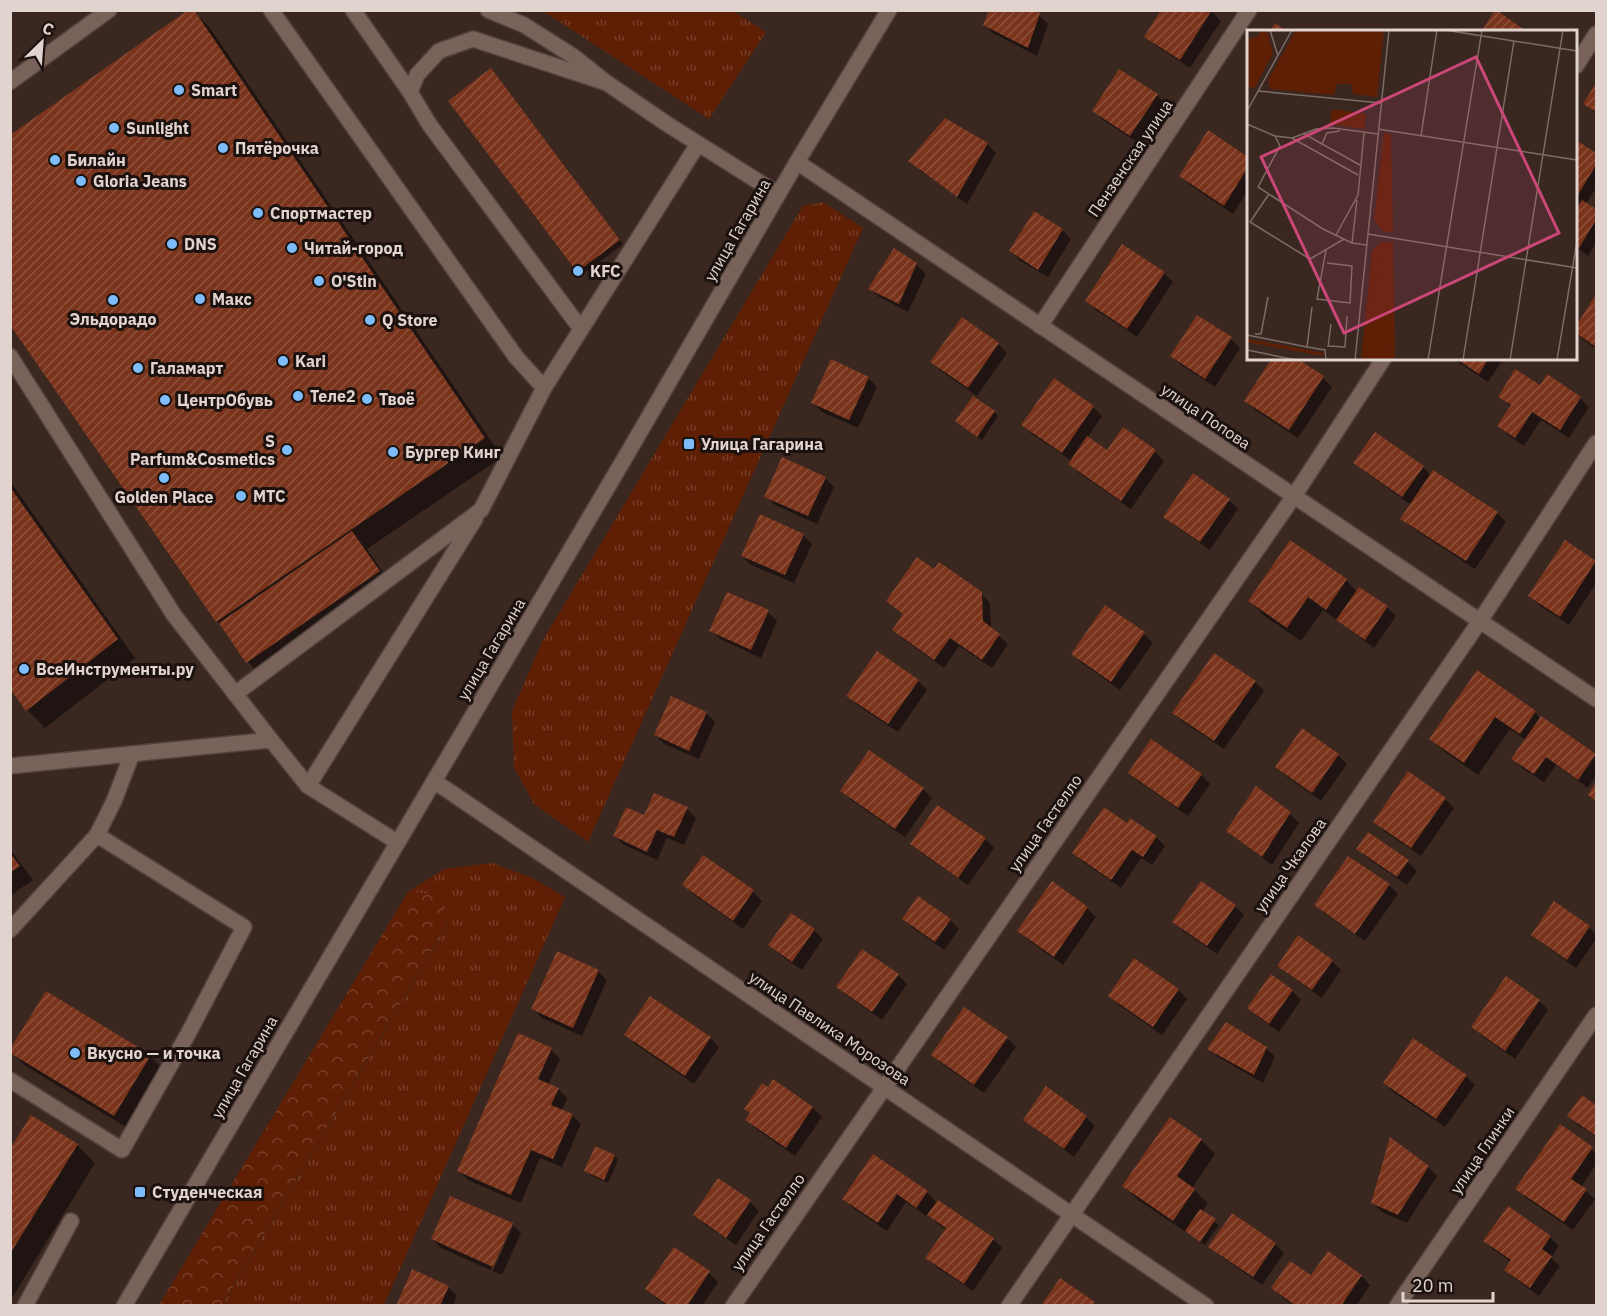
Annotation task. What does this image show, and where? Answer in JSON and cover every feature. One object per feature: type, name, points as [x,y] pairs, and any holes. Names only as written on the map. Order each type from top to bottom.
[{"type":"street","points":[[10,82],[110,10]]},
{"type":"street","points":[[271,10],[516,357],[544,388]]},
{"type":"street","points":[[353,10],[410,92],[429,124],[581,329]]},
{"type":"street","points":[[488,10],[524,25],[573,56],[607,83],[778,194]]},
{"type":"street","name":"улица Гагарина","points":[[123,1305],[888,10]]},
{"type":"street","name":"Пензенская улица","points":[[1040,326],[1249,10]]},
{"type":"street","points":[[1577,63],[1596,34]]},
{"type":"street","points":[[410,92],[417,75],[440,51],[473,39],[607,83]]},
{"type":"street","points":[[308,786],[481,510],[544,388],[698,144]]},
{"type":"street","name":"улица Попова","points":[[797,162],[1596,699]]},
{"type":"street","points":[[10,356],[174,615],[271,740],[308,786],[397,842]]},
{"type":"street","name":"улица Гастелло","points":[[733,1305],[1294,496],[1383,360]]},
{"type":"street","name":"улица Чкалова","points":[[1008,1305],[1480,621],[1596,443]]},
{"type":"street","points":[[235,694],[481,510]]},
{"type":"street","points":[[10,766],[271,740]]},
{"type":"street","points":[[10,930],[97,834],[114,801],[132,754]]},
{"type":"street","name":"улица Павлика Морозова","points":[[434,781],[1206,1305]]},
{"type":"street","points":[[10,1080],[122,1150],[188,1034],[244,927],[97,834]]},
{"type":"street","name":"улица Глинки","points":[[1397,1305],[1596,1015]]},
{"type":"street","points":[[25,1305],[71,1221]]},
{"type":"green space","points":[[543,11],[733,11],[766,32],[709,119]]},
{"type":"green space","points":[[823,202],[863,228],[588,842],[534,804],[514,767],[512,711],[543,640],[803,206]]},
{"type":"green space","points":[[492,863],[530,877],[565,897],[384,1305],[222,1306],[448,924],[438,895],[408,892],[444,869]]},
{"type":"green space","points":[[408,892],[439,895],[448,923],[222,1305],[159,1305]]},
{"type":"building","name":"Макс","points":[[188,10],[194,10],[485,438],[216,622],[10,325],[10,135]]},
{"type":"building","points":[[989,10],[1034,10],[1040,13],[1028,48],[983,25]]},
{"type":"building","points":[[1161,10],[1212,10],[1180,60],[1144,37]]},
{"type":"building","points":[[1496,10],[1525,30],[1482,30]]},
{"type":"building","points":[[1275,23],[1285,30],[1270,30]]},
{"type":"building","points":[[491,68],[620,240],[577,272],[448,101]]},
{"type":"building","points":[[1119,69],[1158,94],[1130,136],[1092,111]]},
{"type":"building","points":[[1596,83],[1596,112],[1583,104]]},
{"type":"building","points":[[945,118],[988,143],[957,197],[908,161]]},
{"type":"building","points":[[1208,130],[1247,156],[1247,169],[1224,206],[1179,176]]},
{"type":"building","points":[[1577,141],[1596,153],[1596,165],[1577,196]]},
{"type":"building","points":[[1582,200],[1596,209],[1596,220],[1579,248],[1577,247],[1577,208]]},
{"type":"building","points":[[1034,211],[1063,229],[1038,270],[1009,251]]},
{"type":"building","points":[[1122,244],[1165,272],[1127,329],[1085,301]]},
{"type":"building","points":[[894,248],[917,263],[899,304],[868,289]]},
{"type":"building","points":[[1596,294],[1596,347],[1577,334],[1577,324]]},
{"type":"building","points":[[1197,315],[1232,337],[1205,379],[1170,356]]},
{"type":"building","points":[[962,317],[999,343],[968,388],[930,362]]},
{"type":"building","points":[[831,359],[869,377],[849,420],[811,403]]},
{"type":"building","points":[[1271,360],[1299,360],[1324,376],[1289,430],[1244,401]]},
{"type":"building","points":[[1458,360],[1488,360],[1479,374]]},
{"type":"building","points":[[1515,369],[1540,385],[1547,374],[1581,397],[1560,430],[1532,412],[1515,438],[1497,426],[1511,405],[1498,397]]},
{"type":"building","points":[[1054,378],[1094,406],[1062,453],[1021,425]]},
{"type":"building","points":[[973,396],[995,411],[977,437],[955,421]]},
{"type":"building","points":[[1123,427],[1156,450],[1121,501],[1068,464],[1087,436],[1107,450]]},
{"type":"building","points":[[1375,432],[1424,466],[1402,497],[1353,463]]},
{"type":"building","points":[[782,457],[826,477],[808,516],[764,497]]},
{"type":"building","points":[[1433,470],[1498,512],[1466,561],[1400,519]]},
{"type":"building","points":[[1193,473],[1230,499],[1200,542],[1163,517]]},
{"type":"building","points":[[10,487],[118,639],[26,711],[10,689]]},
{"type":"building","points":[[760,514],[804,534],[785,575],[741,556]]},
{"type":"building","points":[[352,531],[380,571],[246,663],[219,623]]},
{"type":"building","points":[[1290,540],[1347,579],[1326,610],[1308,597],[1287,628],[1248,601]]},
{"type":"building","points":[[1565,540],[1596,561],[1560,617],[1528,596]]},
{"type":"building","points":[[917,557],[934,569],[939,562],[982,592],[983,621],[1000,634],[982,660],[950,638],[934,660],[892,630],[903,614],[886,601]]},
{"type":"building","points":[[1359,587],[1388,606],[1365,640],[1336,620]]},
{"type":"building","points":[[727,592],[769,610],[751,650],[709,631]]},
{"type":"building","points":[[1105,605],[1145,632],[1111,682],[1071,654]]},
{"type":"building","points":[[877,651],[919,680],[888,724],[846,696]]},
{"type":"building","points":[[1214,653],[1256,681],[1214,741],[1172,713]]},
{"type":"building","points":[[1477,670],[1536,711],[1520,734],[1495,717],[1464,763],[1429,739]]},
{"type":"building","points":[[671,696],[707,712],[689,751],[654,735]]},
{"type":"building","points":[[1541,716],[1596,754],[1578,780],[1546,757],[1534,774],[1511,759]]},
{"type":"building","points":[[1302,728],[1339,754],[1312,793],[1275,767]]},
{"type":"building","points":[[1151,739],[1202,774],[1178,808],[1128,773]]},
{"type":"building","points":[[869,750],[924,788],[895,829],[840,791]]},
{"type":"building","points":[[1408,771],[1446,798],[1411,848],[1373,822]]},
{"type":"building","points":[[1596,782],[1596,801],[1588,795]]},
{"type":"building","points":[[1256,786],[1291,812],[1262,857],[1226,831]]},
{"type":"building","points":[[654,793],[688,807],[674,837],[657,830],[647,852],[613,836],[626,807],[644,815]]},
{"type":"building","points":[[937,805],[986,838],[958,878],[910,844]]},
{"type":"building","points":[[1104,807],[1127,823],[1130,818],[1157,836],[1143,857],[1132,850],[1111,880],[1072,853]]},
{"type":"building","points":[[1368,832],[1409,860],[1397,877],[1356,849]]},
{"type":"building","points":[[10,853],[20,866],[10,873]]},
{"type":"building","points":[[703,855],[754,890],[733,921],[682,885]]},
{"type":"building","points":[[1348,856],[1390,884],[1355,934],[1314,905]]},
{"type":"building","points":[[1052,881],[1088,907],[1054,957],[1017,931]]},
{"type":"building","points":[[1201,881],[1236,905],[1207,946],[1172,922]]},
{"type":"building","points":[[918,896],[951,919],[935,942],[902,919]]},
{"type":"building","points":[[1554,901],[1590,926],[1567,960],[1531,935]]},
{"type":"building","points":[[791,913],[815,929],[792,962],[768,945]]},
{"type":"building","points":[[1298,935],[1333,960],[1312,990],[1277,966]]},
{"type":"building","points":[[862,949],[899,974],[872,1012],[836,987]]},
{"type":"building","points":[[557,951],[599,970],[573,1028],[531,1009]]},
{"type":"building","points":[[1134,958],[1179,989],[1153,1027],[1108,996]]},
{"type":"building","points":[[1271,974],[1293,990],[1269,1024],[1247,1008]]},
{"type":"building","points":[[1506,976],[1540,1000],[1505,1051],[1471,1027]]},
{"type":"building","points":[[46,991],[151,1055],[114,1116],[10,1053],[10,1049]]},
{"type":"building","points":[[650,996],[711,1037],[685,1076],[624,1035]]},
{"type":"building","points":[[964,1007],[1008,1037],[974,1085],[931,1055]]},
{"type":"building","points":[[1226,1022],[1267,1047],[1254,1075],[1207,1049]]},
{"type":"building","points":[[518,1033],[552,1048],[538,1079],[559,1088],[551,1105],[573,1114],[553,1159],[531,1150],[511,1195],[457,1171]]},
{"type":"building","points":[[1413,1038],[1467,1075],[1436,1119],[1383,1083]]},
{"type":"building","points":[[773,1079],[813,1107],[786,1148],[745,1120],[750,1113],[744,1109],[762,1083],[768,1087]]},
{"type":"building","points":[[1046,1086],[1087,1116],[1064,1149],[1023,1120]]},
{"type":"building","points":[[1582,1095],[1596,1105],[1596,1136],[1567,1116]]},
{"type":"building","points":[[31,1115],[78,1144],[10,1254],[10,1149]]},
{"type":"building","points":[[1170,1117],[1202,1139],[1177,1176],[1195,1189],[1173,1221],[1122,1186]]},
{"type":"building","points":[[1560,1124],[1593,1147],[1571,1179],[1587,1189],[1564,1222],[1515,1189]]},
{"type":"building","points":[[1390,1137],[1429,1166],[1398,1215],[1371,1203]]},
{"type":"building","points":[[595,1146],[615,1155],[604,1180],[584,1171]]},
{"type":"building","points":[[873,1154],[928,1191],[916,1208],[897,1194],[878,1223],[842,1199]]},
{"type":"building","points":[[718,1178],[751,1200],[726,1238],[693,1215]]},
{"type":"building","points":[[450,1196],[513,1223],[493,1267],[431,1239]]},
{"type":"building","points":[[938,1200],[994,1238],[964,1284],[925,1258],[946,1228],[927,1215]]},
{"type":"building","points":[[1508,1206],[1551,1236],[1542,1249],[1552,1256],[1530,1288],[1504,1270],[1511,1260],[1483,1241]]},
{"type":"building","points":[[1200,1209],[1216,1219],[1200,1242],[1185,1231]]},
{"type":"building","points":[[1232,1213],[1276,1243],[1253,1277],[1208,1247]]},
{"type":"building","points":[[674,1247],[710,1271],[687,1306],[669,1306],[645,1289]]},
{"type":"building","points":[[1328,1251],[1362,1275],[1341,1306],[1296,1306],[1271,1288],[1290,1261],[1311,1275]]},
{"type":"building","points":[[412,1269],[449,1286],[440,1306],[396,1306]]},
{"type":"building","points":[[1060,1278],[1095,1302],[1092,1306],[1041,1306]]},
{"type":"place","name":"Smart","points":[[179,90]]},
{"type":"place","name":"Sunlight","points":[[114,128]]},
{"type":"place","name":"Пятёрочка","points":[[223,148]]},
{"type":"place","name":"Билайн","points":[[55,160]]},
{"type":"place","name":"Gloria Jeans","points":[[81,181]]},
{"type":"place","name":"Спортмастер","points":[[258,213]]},
{"type":"place","name":"DNS","points":[[172,244]]},
{"type":"place","name":"Читай-город","points":[[292,248]]},
{"type":"place","name":"KFC","points":[[578,271]]},
{"type":"place","name":"O'Stin","points":[[319,281]]},
{"type":"place","name":"Макс","points":[[200,299]]},
{"type":"place","name":"Эльдорадо","points":[[113,300]]},
{"type":"place","name":"Q Store","points":[[370,320]]},
{"type":"place","name":"Kari","points":[[283,361]]},
{"type":"place","name":"Галамарт","points":[[138,368]]},
{"type":"place","name":"Теле2","points":[[298,396]]},
{"type":"place","name":"Твоё","points":[[367,399]]},
{"type":"place","name":"ЦентрОбувь","points":[[165,400]]},
{"type":"place","name":"Улица Гагарина","points":[[689,444]]},
{"type":"place","name":"S Parfum&Cosmetics","points":[[287,450]]},
{"type":"place","name":"Бургер Кинг","points":[[393,452]]},
{"type":"place","name":"Golden Place","points":[[164,478]]},
{"type":"place","name":"МТС","points":[[241,496]]},
{"type":"place","name":"ВсеИнструменты.ру","points":[[24,669]]},
{"type":"place","name":"Вкусно — и точка","points":[[75,1053]]},
{"type":"place","name":"Студенческая","points":[[140,1192]]}]
